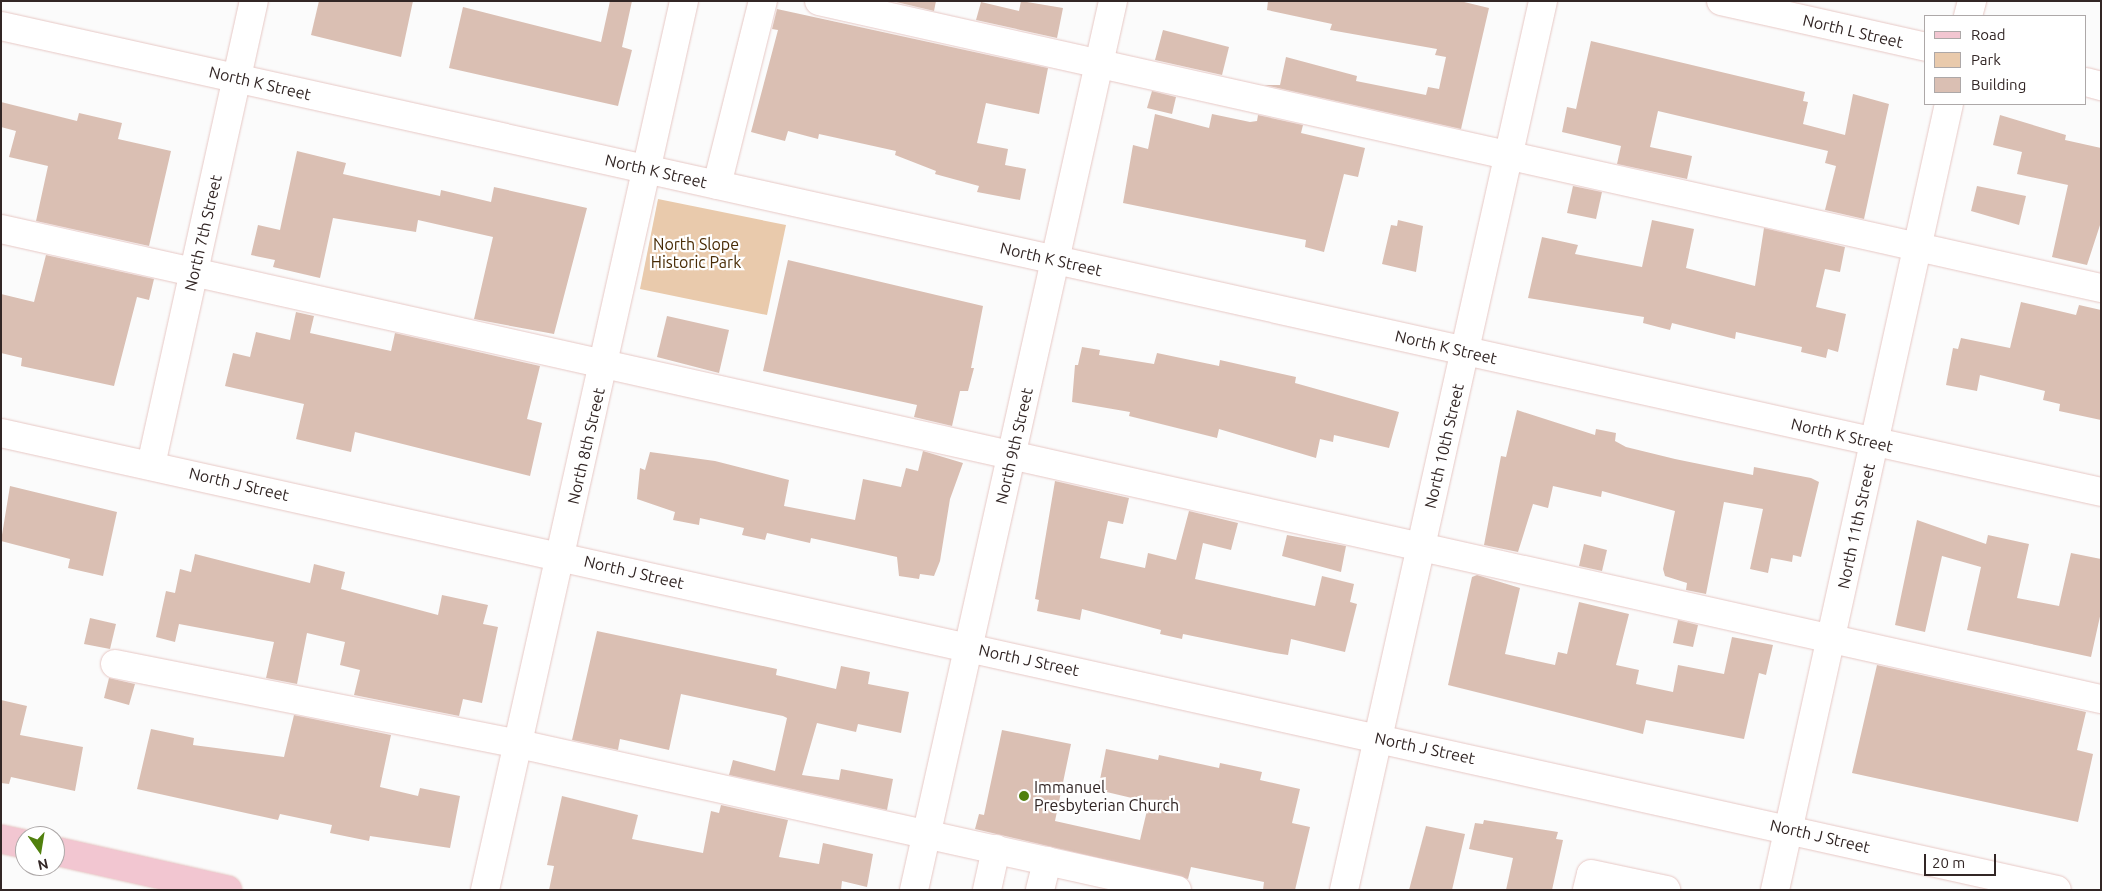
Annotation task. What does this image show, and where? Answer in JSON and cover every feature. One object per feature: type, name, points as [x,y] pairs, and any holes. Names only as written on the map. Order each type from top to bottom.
[{"type":"main road","points":[[1,839],[15,842]]},
{"type":"main road","points":[[65,853],[228,890]]},
{"type":"street","name":"North 7th Street","points":[[151,465],[254,1]]},
{"type":"street","name":"North 8th Street","points":[[485,890],[562,556],[684,1]]},
{"type":"street","points":[[717,185],[763,1]]},
{"type":"street","points":[[819,1],[2101,288]]},
{"type":"street","name":"North 9th Street","points":[[914,890],[1113,1]]},
{"type":"street","name":"North 10th Street","points":[[1344,890],[1543,1]]},
{"type":"street","name":"North L Street","points":[[1721,1],[1924,47]]},
{"type":"street","points":[[1968,15],[1972,1]]},
{"type":"street","name":"North K Street","points":[[1,26],[2101,492]]},
{"type":"street","points":[[2087,82],[2101,86]]},
{"type":"street","name":"North 11th Street","points":[[1775,890],[1949,105]]},
{"type":"street","points":[[1,229],[2101,699]]},
{"type":"street","name":"North J Street","points":[[1,433],[562,556],[2057,890]]},
{"type":"street","points":[[115,664],[519,744],[1177,890]]},
{"type":"street","points":[[987,890],[996,849]]},
{"type":"street","points":[[1040,890],[1047,861]]},
{"type":"street","points":[[1587,890],[1590,874],[1666,890]]},
{"type":"green space","name":"North Slope Historic Park","points":[[658,199],[786,225],[767,315],[640,289]]},
{"type":"building","points":[[319,1],[413,1],[401,57],[311,35]]},
{"type":"building","points":[[610,1],[632,1],[622,47],[632,50],[618,106],[449,68],[463,7],[601,42]]},
{"type":"building","points":[[892,1],[936,1],[934,11]]},
{"type":"building","points":[[1021,1],[1063,8],[1057,38],[976,20],[981,2],[1019,11]]},
{"type":"building","points":[[1268,1],[1460,1],[1489,8],[1461,129],[1264,85],[1280,85],[1286,57],[1357,76],[1356,81],[1426,95],[1428,87],[1439,89],[1446,57],[1435,55],[1437,49],[1330,30],[1332,24],[1267,10]]},
{"type":"building","points":[[777,9],[1048,68],[1039,114],[986,103],[977,143],[1008,149],[1005,165],[1026,169],[1020,200],[977,192],[979,186],[935,174],[936,171],[895,155],[896,151],[819,134],[818,139],[788,131],[785,141],[751,132],[778,30],[772,29]]},
{"type":"building","points":[[1163,30],[1229,47],[1222,75],[1155,60]]},
{"type":"building","points":[[1591,41],[1805,92],[1803,101],[1808,102],[1803,124],[1845,135],[1853,94],[1889,104],[1864,219],[1825,210],[1836,166],[1825,163],[1828,151],[1658,111],[1650,147],[1692,156],[1687,179],[1617,164],[1621,146],[1562,132],[1567,107],[1576,109]]},
{"type":"building","points":[[1152,91],[1176,97],[1172,114],[1147,108]]},
{"type":"building","points":[[1,102],[77,121],[79,113],[122,123],[118,139],[171,151],[149,246],[36,221],[48,166],[9,157],[16,131],[1,127]]},
{"type":"building","points":[[1155,114],[1209,128],[1212,114],[1250,122],[1257,121],[1258,115],[1303,125],[1301,133],[1365,148],[1358,177],[1344,174],[1324,252],[1305,247],[1306,240],[1123,203],[1133,145],[1148,149]]},
{"type":"building","points":[[2000,115],[2066,135],[2065,140],[2101,148],[2101,222],[2087,265],[2052,257],[2068,185],[2017,174],[2022,152],[1993,145]]},
{"type":"building","points":[[297,151],[346,163],[343,174],[440,196],[441,190],[491,202],[494,187],[587,208],[554,334],[474,319],[493,237],[418,220],[416,232],[333,218],[320,278],[273,267],[275,260],[251,255],[258,225],[280,230]]},
{"type":"building","points":[[1573,186],[1602,192],[1596,219],[1567,213]]},
{"type":"building","points":[[1977,186],[2026,196],[2019,225],[1971,211]]},
{"type":"building","points":[[1398,220],[1423,226],[1416,272],[1382,264],[1391,225],[1397,226]]},
{"type":"building","points":[[1652,220],[1694,229],[1686,268],[1755,286],[1764,228],[1845,247],[1840,272],[1825,269],[1816,307],[1846,314],[1838,352],[1828,349],[1826,358],[1801,352],[1802,347],[1736,332],[1735,339],[1672,323],[1670,330],[1643,323],[1644,317],[1528,298],[1542,237],[1578,245],[1575,254],[1642,267]]},
{"type":"building","points":[[46,255],[154,279],[149,300],[137,297],[114,386],[21,366],[22,358],[1,353],[1,294],[34,302]]},
{"type":"building","points":[[788,260],[983,306],[971,368],[974,368],[968,391],[960,391],[952,426],[914,417],[917,405],[763,371]]},
{"type":"building","points":[[2021,302],[2076,315],[2079,305],[2101,310],[2101,420],[2059,411],[2060,404],[2043,400],[2045,391],[1980,375],[1977,391],[1946,385],[1953,348],[1958,349],[1961,338],[2010,348]]},
{"type":"building","points":[[296,312],[314,316],[310,333],[391,351],[395,333],[540,366],[527,419],[542,423],[530,476],[355,432],[351,452],[296,439],[304,404],[225,386],[233,353],[250,357],[256,332],[290,340]]},
{"type":"building","points":[[667,316],[729,330],[719,373],[657,357]]},
{"type":"building","points":[[1082,347],[1100,350],[1099,355],[1154,364],[1157,353],[1219,366],[1220,360],[1296,377],[1295,383],[1399,412],[1389,448],[1334,435],[1333,442],[1320,439],[1316,458],[1219,429],[1217,438],[1129,416],[1130,412],[1072,402],[1075,365],[1078,365]]},
{"type":"building","points":[[1517,410],[1595,435],[1596,429],[1616,433],[1615,441],[1626,447],[1675,459],[1753,475],[1754,467],[1811,478],[1819,482],[1801,557],[1793,555],[1792,562],[1771,558],[1768,573],[1750,569],[1763,509],[1724,502],[1706,594],[1686,590],[1687,583],[1665,576],[1663,569],[1675,511],[1602,491],[1601,497],[1553,486],[1548,508],[1533,504],[1518,552],[1484,545],[1501,456],[1506,457]]},
{"type":"building","points":[[923,451],[963,463],[950,499],[940,561],[934,576],[920,574],[919,579],[899,576],[897,557],[811,538],[810,543],[767,533],[765,540],[742,535],[744,528],[700,518],[699,525],[673,520],[675,512],[637,499],[640,468],[645,470],[650,452],[715,461],[789,480],[784,506],[855,520],[863,479],[901,487],[906,468],[918,471]]},
{"type":"building","points":[[1055,481],[1129,498],[1123,524],[1108,521],[1100,558],[1145,568],[1148,553],[1176,560],[1189,511],[1238,523],[1231,550],[1203,543],[1195,579],[1315,606],[1322,576],[1354,584],[1350,602],[1357,604],[1345,652],[1291,639],[1288,655],[1183,634],[1182,639],[1160,634],[1161,630],[1082,609],[1080,620],[1037,611],[1039,600],[1035,599]]},
{"type":"building","points":[[10,486],[117,512],[103,576],[68,568],[70,559],[1,541]]},
{"type":"building","points":[[1917,520],[1986,544],[1988,535],[2029,544],[2017,598],[2059,606],[2071,553],[2101,559],[2101,612],[2091,657],[1967,630],[1981,567],[1942,556],[1925,632],[1895,625]]},
{"type":"building","points":[[1287,535],[1346,546],[1341,572],[1282,556]]},
{"type":"building","points":[[1584,544],[1607,550],[1602,571],[1579,566]]},
{"type":"building","points":[[195,554],[310,583],[314,564],[345,572],[341,589],[438,615],[442,595],[488,605],[483,624],[498,627],[482,703],[463,699],[459,716],[354,695],[360,670],[340,665],[345,642],[307,633],[297,684],[266,678],[274,642],[179,624],[175,642],[156,637],[166,591],[175,593],[180,569],[191,572]]},
{"type":"building","points":[[1477,575],[1520,588],[1505,654],[1555,665],[1558,652],[1567,654],[1579,602],[1629,614],[1616,665],[1639,670],[1636,684],[1673,692],[1678,665],[1724,674],[1732,637],[1773,645],[1766,675],[1759,673],[1744,739],[1646,720],[1643,734],[1448,685],[1472,577]]},
{"type":"building","points":[[90,618],[116,624],[110,649],[84,644]]},
{"type":"building","points":[[1678,620],[1698,625],[1693,647],[1673,643]]},
{"type":"building","points":[[597,631],[777,669],[776,675],[836,689],[841,666],[870,672],[868,684],[909,692],[901,733],[858,724],[856,732],[817,723],[802,775],[839,780],[841,769],[893,779],[887,810],[729,775],[733,760],[775,771],[787,718],[783,716],[681,694],[669,750],[620,739],[618,750],[572,740]]},
{"type":"building","points":[[1877,665],[2086,712],[2077,750],[2093,754],[2078,822],[1852,773]]},
{"type":"building","points":[[109,678],[135,684],[129,705],[104,698]]},
{"type":"building","points":[[1,700],[27,706],[20,735],[83,747],[75,791],[11,777],[9,784],[1,783]]},
{"type":"building","points":[[294,715],[391,735],[380,787],[418,796],[420,788],[460,796],[450,848],[370,836],[369,841],[330,833],[332,825],[280,814],[278,820],[137,789],[151,729],[194,738],[193,745],[284,757]]},
{"type":"building","points":[[1002,730],[1071,744],[1055,821],[1140,840],[1149,802],[1098,790],[1106,749],[1158,760],[1159,755],[1219,768],[1220,763],[1262,772],[1260,780],[1300,789],[1292,823],[1310,827],[1295,890],[1263,890],[1264,882],[1191,867],[1188,879],[975,829],[979,814],[984,815]]},
{"type":"building","points":[[562,796],[638,815],[632,839],[703,853],[711,811],[719,813],[721,805],[788,820],[779,857],[819,864],[823,843],[873,854],[867,887],[842,881],[841,890],[549,890],[554,866],[547,865]]},
{"type":"building","points":[[1484,820],[1558,832],[1556,839],[1563,840],[1552,890],[1506,890],[1513,858],[1469,849],[1475,823],[1483,824]]},
{"type":"building","points":[[1426,826],[1465,834],[1452,890],[1409,890]]},
{"type":"place","name":"Immanuel Presbyterian Church","points":[[1024,796]]}]
